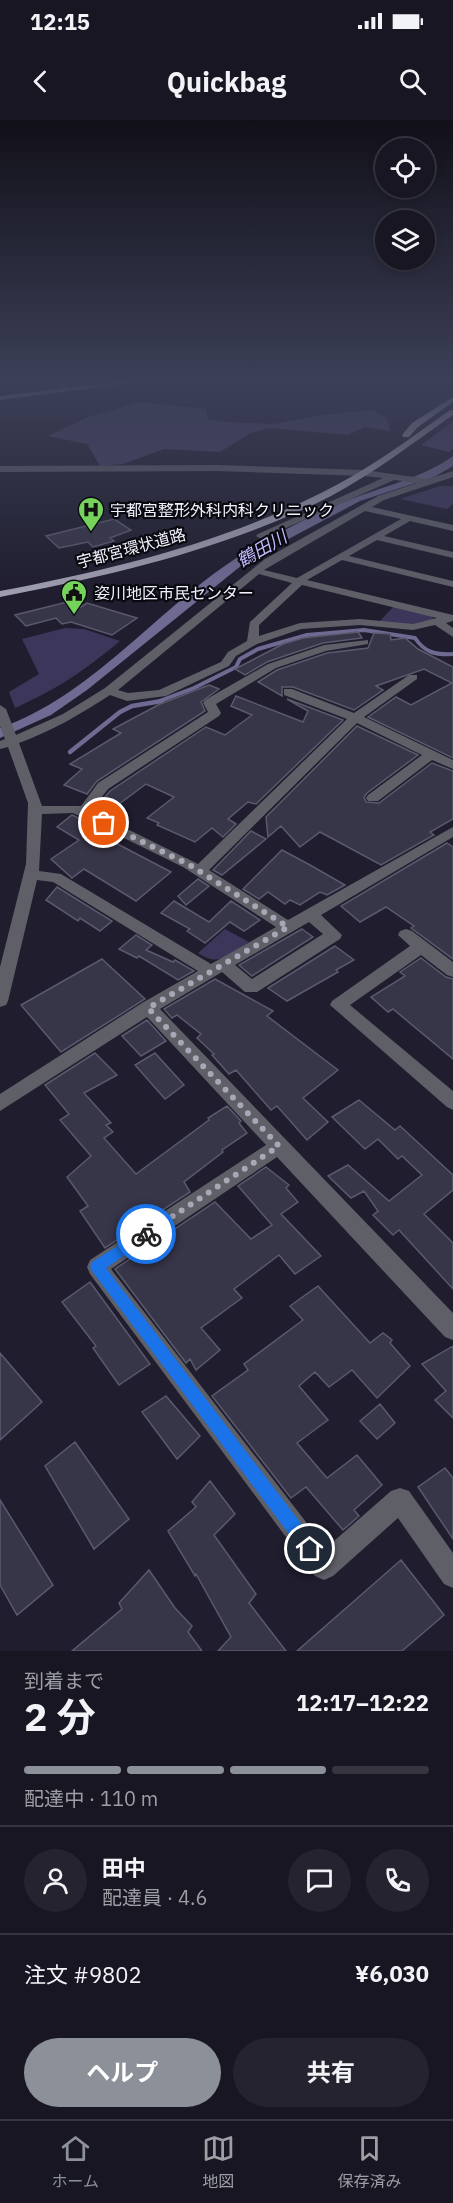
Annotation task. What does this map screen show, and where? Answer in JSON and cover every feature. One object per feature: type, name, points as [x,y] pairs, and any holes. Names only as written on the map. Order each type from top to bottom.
[{"type":"main road","name":"宇都宮環状道路","points":[[0,586],[118,562],[183,543],[274,509],[346,472],[379,451]]},
{"type":"main road","name":"宇都宮環状道路","points":[[0,594],[127,566],[222,537],[309,502],[364,473],[395,451]]},
{"type":"street","points":[[0,470],[218,468],[364,473],[453,484]]},
{"type":"street","points":[[7,743],[67,717],[109,691],[269,561],[381,498],[453,474]]},
{"type":"street","points":[[261,536],[397,476]]},
{"type":"street","points":[[364,508],[453,528]]},
{"type":"street","points":[[253,642],[254,624],[300,581],[409,518]]},
{"type":"street","points":[[376,537],[453,555]]},
{"type":"street","points":[[341,557],[453,584]]},
{"type":"street","points":[[257,571],[452,618]]},
{"type":"street","points":[[109,691],[127,697],[162,693],[225,664],[232,654],[253,642],[300,626],[360,622],[413,627],[452,618]]},
{"type":"street","points":[[437,621],[453,634]]},
{"type":"street","points":[[83,813],[103,786],[215,713],[209,703],[272,666],[324,648],[364,642]]},
{"type":"street","points":[[199,871],[355,718],[413,677]]},
{"type":"street","points":[[288,692],[355,718],[453,765]]},
{"type":"street","points":[[1,711],[7,743],[35,803],[33,864],[1,992]]},
{"type":"street","points":[[373,798],[431,755]]},
{"type":"street","points":[[35,810],[75,808],[199,871],[288,927]]},
{"type":"street","points":[[0,1102],[148,1008],[450,836]]},
{"type":"street","points":[[31,875],[56,878],[251,988],[334,935],[310,914]]},
{"type":"street","points":[[406,935],[453,971]]},
{"type":"street","points":[[420,947],[338,1005],[453,1102]]},
{"type":"street","points":[[148,1008],[453,1329]]},
{"type":"street","points":[[279,1146],[96,1267],[324,1568],[400,1500],[453,1575]]},
{"type":"shaded area","points":[[91,451],[157,451],[123,464],[100,466]]},
{"type":"shaded area","points":[[440,486],[453,486],[453,504],[447,509],[400,499]]},
{"type":"shaded area","points":[[394,606],[431,615],[434,620],[411,626],[378,623]]},
{"type":"shaded area","points":[[65,628],[84,629],[120,641],[70,678],[15,708],[9,692],[39,674],[22,639]]},
{"type":"shaded area","points":[[225,929],[249,942],[224,958],[212,959],[198,953]]},
{"type":"water","name":"鶴田川","points":[[453,456],[453,466],[434,477],[360,501],[247,561],[87,690],[51,715],[0,738],[0,728],[33,714],[64,696],[93,675],[203,582],[245,552],[319,513],[416,476]]},
{"type":"building","name":"宇都宮整形外科内科クリニック","points":[[114,519],[131,530],[110,538],[114,541],[93,547],[88,542],[59,548],[46,536]]},
{"type":"building","name":"姿川地区市民センター","points":[[71,601],[79,608],[87,603],[137,618],[112,635],[71,622],[62,624],[56,618],[26,626],[15,615]]},
{"type":"building","points":[[358,632],[362,638],[323,643],[267,662],[245,675],[235,669],[283,644],[303,638]]},
{"type":"building","points":[[374,633],[390,634],[391,640],[405,638],[418,649],[453,667],[453,758],[368,717],[396,697],[411,705],[452,683],[424,669],[376,686],[383,690],[354,710],[293,687],[282,687],[282,696],[258,682],[277,670],[327,653],[368,648]]},
{"type":"building","points":[[209,685],[219,689],[201,702],[205,711],[97,781],[87,794],[64,785],[82,769],[70,764],[121,733],[113,729],[160,704]]},
{"type":"building","points":[[236,696],[303,722],[308,711],[287,699],[343,720],[256,804],[248,802],[228,819],[236,824],[223,837],[212,828],[195,842],[157,825],[159,823],[147,818],[174,797],[146,784],[104,815],[94,810],[110,791],[206,727],[225,735],[252,715],[231,706]]},
{"type":"building","points":[[357,726],[418,755],[367,793],[364,797],[366,802],[379,803],[432,763],[453,771],[453,819],[430,832],[434,835],[381,865],[320,832],[300,847],[281,826],[268,837],[266,817]]},
{"type":"building","points":[[72,815],[113,835],[108,839],[171,872],[136,901],[84,869],[72,878],[51,859],[79,840],[57,827]]},
{"type":"building","points":[[251,831],[266,839],[222,875],[213,870]]},
{"type":"building","points":[[447,843],[453,847],[453,959],[411,928],[414,926],[386,907],[360,922],[341,906]]},
{"type":"building","points":[[282,850],[345,885],[327,895],[320,892],[300,905],[290,900],[285,904],[268,892],[259,899],[243,889]]},
{"type":"building","points":[[198,879],[209,886],[186,905],[178,896]]},
{"type":"building","points":[[57,887],[112,921],[100,931],[80,918],[78,921],[46,900]]},
{"type":"building","points":[[174,901],[209,922],[231,901],[260,920],[244,931],[230,922],[205,943],[187,931],[190,929],[161,913]]},
{"type":"building","points":[[302,929],[313,937],[252,976],[239,965]]},
{"type":"building","points":[[136,935],[152,945],[146,950],[173,962],[175,960],[194,971],[178,980],[139,956],[137,958],[119,949]]},
{"type":"building","points":[[335,946],[354,960],[336,970],[338,972],[287,1001],[268,988]]},
{"type":"building","points":[[421,958],[446,977],[453,979],[453,1059],[393,1009],[388,1012],[371,997],[405,976],[400,972]]},
{"type":"building","points":[[102,959],[145,999],[61,1052],[21,1005]]},
{"type":"building","points":[[215,979],[273,1011],[267,1016],[338,1070],[303,1098],[328,1122],[307,1140],[277,1106],[271,1110],[236,1070],[229,1074],[212,1055],[214,1054],[197,1038],[201,1034],[177,1015],[172,1018],[164,1009]]},
{"type":"building","points":[[147,1020],[166,1041],[141,1056],[122,1036]]},
{"type":"building","points":[[95,1053],[117,1075],[84,1093],[111,1123],[106,1125],[113,1132],[104,1138],[136,1174],[227,1106],[241,1121],[239,1123],[247,1133],[222,1150],[223,1152],[184,1182],[190,1192],[105,1248],[80,1211],[88,1206],[67,1177],[91,1156],[60,1120],[69,1114],[45,1085]]},
{"type":"building","points":[[155,1053],[184,1085],[165,1099],[135,1065]]},
{"type":"building","points":[[359,1100],[395,1130],[400,1126],[453,1175],[453,1190],[424,1214],[453,1243],[453,1289],[399,1230],[393,1235],[373,1215],[378,1211],[364,1191],[351,1198],[328,1176],[348,1165],[389,1201],[422,1175],[402,1156],[398,1159],[378,1139],[365,1149],[332,1117]]},
{"type":"building","points":[[266,1167],[289,1185],[286,1188],[298,1202],[281,1214],[321,1256],[295,1274],[279,1255],[234,1289],[242,1298],[201,1328],[220,1350],[196,1370],[190,1359],[186,1363],[115,1269],[215,1202],[251,1239],[272,1225],[238,1186]]},
{"type":"building","points":[[90,1282],[150,1364],[119,1385],[93,1348],[96,1346],[62,1302]]},
{"type":"building","points":[[318,1286],[370,1343],[383,1333],[392,1340],[390,1343],[410,1366],[377,1398],[352,1370],[329,1387],[315,1372],[299,1386],[328,1420],[297,1443],[327,1478],[357,1455],[382,1485],[354,1510],[359,1516],[343,1530],[306,1487],[291,1498],[212,1396],[248,1370],[244,1364],[303,1320],[290,1306]]},
{"type":"building","points":[[453,1346],[453,1418],[435,1400],[446,1391],[422,1364]]},
{"type":"building","points":[[0,1353],[42,1402],[0,1440]]},
{"type":"building","points":[[166,1396],[200,1436],[177,1459],[142,1412]]},
{"type":"building","points":[[380,1404],[395,1423],[377,1439],[360,1421]]},
{"type":"building","points":[[75,1442],[129,1519],[94,1549],[45,1466]]},
{"type":"building","points":[[445,1468],[453,1478],[453,1539],[418,1487]]},
{"type":"building","points":[[210,1481],[235,1514],[214,1535],[256,1594],[249,1603],[286,1651],[218,1651],[231,1637],[196,1574],[195,1576],[168,1531],[196,1507],[192,1502]]},
{"type":"building","points":[[0,1500],[53,1585],[17,1615],[0,1585]]},
{"type":"building","points":[[401,1560],[444,1615],[402,1651],[297,1651]]},
{"type":"building","points":[[149,1570],[175,1608],[192,1626],[188,1632],[202,1651],[72,1651],[122,1609],[119,1603]]},
{"type":"waterway","points":[[158,702],[194,688],[236,667],[240,659],[258,649],[307,635],[364,630],[415,638],[431,652],[453,654]]},
{"type":"waterway","points":[[158,702],[162,701]]},
{"type":"waterway","points":[[70,752],[120,712],[132,706],[158,702]]},
{"type":"way so far","points":[[104,823],[188,864],[288,927],[148,1008],[279,1146],[146,1234]]},
{"type":"place","name":"宇都宮整形外科内科クリニック","points":[[91,533]]},
{"type":"place","name":"姿川地区市民センター","points":[[74,616]]},
{"type":"route","points":[[146,1234],[96,1267],[310,1549]]}]
